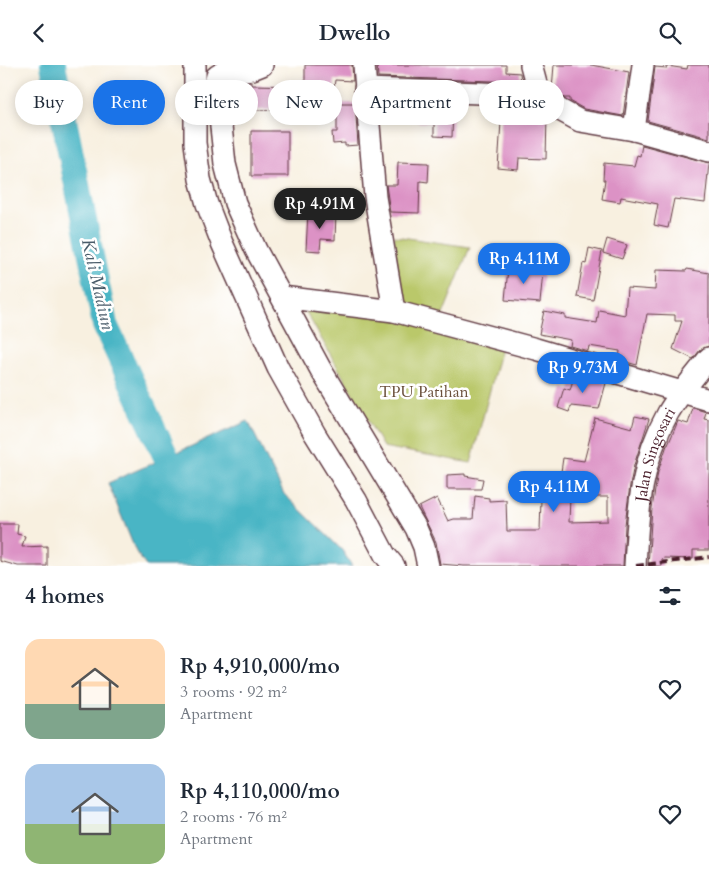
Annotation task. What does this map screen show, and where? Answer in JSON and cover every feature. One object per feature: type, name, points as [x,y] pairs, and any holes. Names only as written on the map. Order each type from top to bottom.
[{"type":"street","points":[[194,65],[195,143],[200,179],[207,204],[222,243],[278,369],[315,435],[356,500],[384,555],[394,566]]},
{"type":"street","points":[[262,65],[252,69],[222,73],[217,76],[225,164],[235,203],[256,250],[321,370],[416,528],[424,547],[428,566]]},
{"type":"street","points":[[364,65],[365,80]]},
{"type":"street","points":[[531,65],[535,80]]},
{"type":"street","points":[[634,130],[643,65]]},
{"type":"street","points":[[564,112],[574,119],[634,130],[709,151]]},
{"type":"street","points":[[368,125],[375,197],[394,311]]},
{"type":"street","points":[[282,297],[394,311],[536,349],[709,400]]},
{"type":"street","name":"Jalan Singosari","points":[[635,566],[639,498],[650,453],[669,412],[709,358]]},
{"type":"green space","points":[[394,236],[470,247],[442,317],[401,306]]},
{"type":"green space","name":"TPU Patihan","points":[[301,303],[369,309],[501,348],[471,463],[383,447]]},
{"type":"water","points":[[248,421],[284,494],[342,550],[352,566],[146,566],[136,552],[108,483]]},
{"type":"building","points":[[305,65],[352,65],[352,81],[305,80]]},
{"type":"building","points":[[377,65],[506,65],[506,72],[520,73],[521,80],[479,81],[378,77]]},
{"type":"building","points":[[554,65],[591,65],[629,72],[623,116],[584,109],[570,101],[570,98],[564,98],[564,80],[553,80]]},
{"type":"building","points":[[688,65],[709,65],[709,138],[648,121],[655,67],[667,68],[667,66],[687,69]]},
{"type":"building","points":[[258,85],[268,85],[268,110],[258,110]]},
{"type":"building","points":[[342,103],[352,103],[352,125],[357,125],[358,145],[345,146],[345,143],[333,144],[332,132],[337,132],[337,125],[342,125]]},
{"type":"building","points":[[434,125],[452,125],[452,137],[434,136]]},
{"type":"building","points":[[501,125],[547,125],[546,159],[519,158],[518,170],[498,168]]},
{"type":"building","points":[[251,131],[288,131],[288,176],[251,176]]},
{"type":"building","points":[[642,145],[709,163],[705,203],[674,199],[668,228],[654,225],[658,204],[621,197],[620,202],[602,199],[605,180],[603,180],[604,163],[634,166],[637,155],[640,156]]},
{"type":"building","points":[[398,162],[429,163],[428,182],[420,181],[419,213],[390,212],[386,185],[397,185]]},
{"type":"building","points":[[308,212],[336,214],[335,240],[321,239],[320,251],[306,250]]},
{"type":"building","points":[[607,239],[627,245],[622,259],[603,253]]},
{"type":"building","points":[[589,248],[602,251],[593,300],[577,297],[583,263],[586,264]]},
{"type":"building","points":[[508,268],[543,271],[540,303],[505,300]]},
{"type":"building","points":[[687,269],[709,273],[709,346],[700,350],[693,359],[673,349],[682,321],[675,321],[675,315],[647,314],[637,365],[619,360],[620,351],[589,346],[588,351],[570,346],[571,340],[539,334],[544,311],[565,315],[565,318],[597,323],[599,310],[625,315],[627,288],[655,290],[656,270],[686,271]]},
{"type":"building","points":[[575,373],[606,383],[599,409],[571,406],[569,412],[558,408],[564,388],[570,390]]},
{"type":"building","points":[[693,408],[706,412],[704,419],[709,420],[709,550],[693,550],[693,559],[664,558],[662,559],[662,566],[648,566],[652,508],[658,472],[678,421],[688,424]]},
{"type":"building","points":[[635,416],[649,419],[634,465],[630,485],[625,525],[623,566],[464,566],[440,564],[436,542],[419,507],[437,498],[448,521],[454,519],[473,519],[475,496],[489,498],[489,501],[506,500],[507,531],[540,531],[541,499],[526,498],[526,485],[559,486],[563,458],[584,461],[595,418],[632,428]],"holes":[[[570,497],[608,497],[608,521],[569,522]]]},
{"type":"building","points":[[465,474],[465,476],[483,479],[481,489],[447,489],[447,475]]},
{"type":"building","points":[[0,524],[18,524],[17,534],[25,536],[22,547],[47,546],[47,566],[18,566],[0,561]]},
{"type":"waterway","name":"Kali Madiun","points":[[53,65],[105,325],[181,489]]},
{"type":"railway","points":[[636,566],[709,557]]}]
